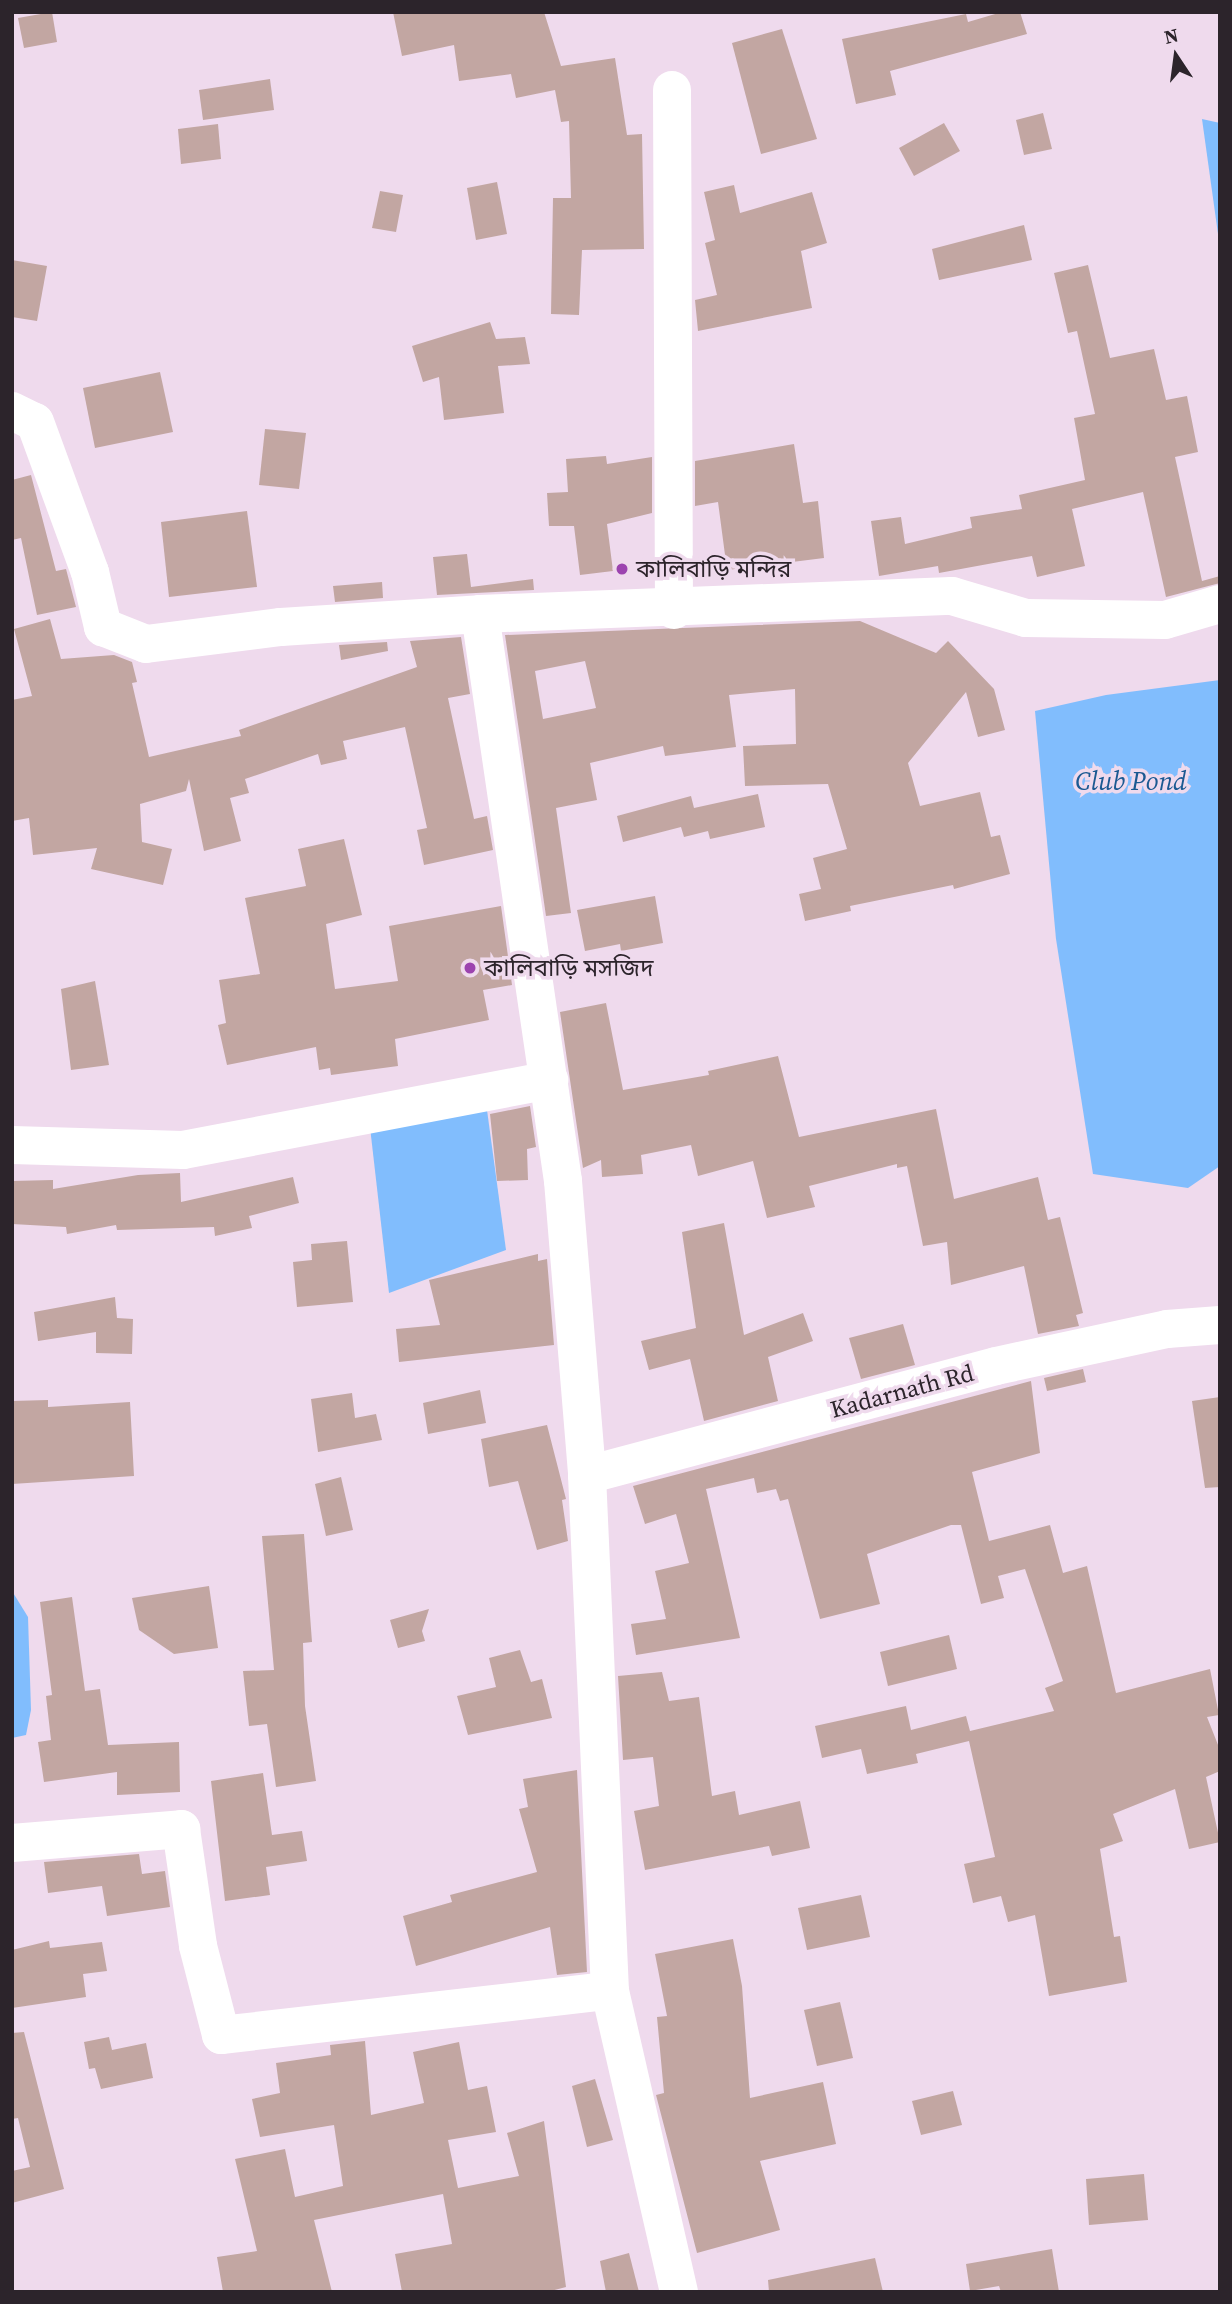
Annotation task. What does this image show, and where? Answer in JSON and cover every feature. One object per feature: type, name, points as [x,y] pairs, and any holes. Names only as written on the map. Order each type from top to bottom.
[{"type":"street","points":[[672,90],[674,610]]},
{"type":"street","points":[[12,411],[35,422],[90,572],[103,627],[146,644],[281,627],[480,614],[674,610],[952,596],[1026,618],[1166,620],[1220,604]]},
{"type":"street","points":[[480,614],[563,1181],[587,1475],[610,1991],[679,2292]]},
{"type":"street","points":[[12,1144],[183,1150],[549,1080]]},
{"type":"street","name":"Kadarnath Rd","points":[[587,1475],[996,1366],[1167,1329],[1220,1325]]},
{"type":"street","points":[[12,1843],[181,1829],[198,1946],[220,2035],[610,1991]]},
{"type":"water","points":[[1202,119],[1220,123],[1218,234]]},
{"type":"water","name":"Club Pond","points":[[1220,680],[1220,1166],[1188,1188],[1093,1174],[1056,939],[1035,711],[1106,695]]},
{"type":"water","points":[[487,1110],[506,1250],[389,1293],[370,1127]]},
{"type":"water","points":[[12,1591],[28,1617],[31,1710],[26,1735],[12,1738]]},
{"type":"building","points":[[52,12],[57,42],[24,48],[18,18]]},
{"type":"building","points":[[393,12],[544,12],[561,66],[615,58],[627,135],[642,134],[644,249],[582,250],[579,315],[551,314],[553,198],[571,198],[569,121],[561,122],[555,90],[516,98],[511,74],[459,81],[454,45],[402,56]]},
{"type":"building","points":[[1002,12],[1020,12],[1027,34],[890,71],[896,95],[856,104],[842,39],[966,14],[968,22]]},
{"type":"building","points":[[782,29],[817,139],[761,154],[732,43]]},
{"type":"building","points":[[270,79],[274,110],[203,120],[199,90]]},
{"type":"building","points":[[1043,113],[1052,149],[1024,155],[1016,120]]},
{"type":"building","points":[[944,123],[960,151],[914,176],[899,148]]},
{"type":"building","points":[[218,124],[221,159],[181,164],[178,129]]},
{"type":"building","points":[[497,182],[507,234],[476,240],[467,188]]},
{"type":"building","points":[[734,185],[740,213],[812,192],[827,243],[801,251],[812,308],[698,331],[695,300],[717,295],[705,243],[715,240],[704,192]]},
{"type":"building","points":[[380,191],[403,195],[396,232],[372,228]]},
{"type":"building","points":[[1024,225],[1032,260],[939,280],[932,249]]},
{"type":"building","points":[[12,260],[47,266],[37,321],[12,317]]},
{"type":"building","points":[[1088,265],[1110,358],[1154,349],[1166,400],[1187,396],[1198,452],[1175,457],[1202,581],[1220,576],[1220,583],[1166,597],[1143,492],[1072,509],[1085,566],[1037,577],[1032,556],[939,573],[938,566],[879,576],[871,521],[901,517],[905,544],[972,528],[970,517],[1022,509],[1019,495],[1085,480],[1074,418],[1095,414],[1077,331],[1068,333],[1054,273]]},
{"type":"building","points":[[490,322],[496,339],[525,337],[530,364],[498,366],[504,413],[444,420],[439,377],[423,382],[412,346]]},
{"type":"building","points":[[160,372],[173,432],[95,448],[83,388]]},
{"type":"building","points":[[265,429],[306,433],[299,489],[259,485]]},
{"type":"building","points":[[794,444],[803,503],[818,501],[824,558],[727,570],[718,502],[695,506],[695,461]]},
{"type":"building","points":[[606,456],[607,464],[652,457],[652,513],[607,524],[613,571],[580,575],[574,526],[549,526],[547,493],[568,492],[566,459]]},
{"type":"building","points":[[31,475],[56,571],[66,569],[76,607],[37,615],[21,538],[12,540],[12,480]]},
{"type":"building","points":[[247,511],[257,587],[169,597],[161,522]]},
{"type":"building","points":[[467,554],[471,587],[533,579],[534,590],[437,595],[433,557]]},
{"type":"building","points":[[382,582],[383,598],[335,602],[333,586]]},
{"type":"building","points":[[50,619],[61,659],[114,655],[132,662],[137,682],[132,683],[149,757],[241,736],[239,730],[417,667],[410,641],[461,637],[470,694],[448,698],[474,819],[487,816],[493,850],[424,865],[417,830],[427,828],[405,727],[343,741],[347,759],[321,765],[318,754],[245,779],[249,793],[230,798],[241,841],[204,851],[189,779],[186,791],[140,804],[142,842],[172,849],[163,885],[91,869],[97,848],[33,855],[29,818],[12,821],[12,700],[32,696],[14,629]]},
{"type":"building","points":[[860,621],[936,653],[948,641],[994,689],[1005,730],[978,737],[966,692],[908,763],[920,806],[980,792],[991,837],[1000,835],[1010,874],[954,889],[953,885],[850,906],[851,911],[805,921],[799,894],[821,889],[813,858],[847,849],[828,784],[745,786],[743,746],[796,744],[795,689],[729,695],[736,747],[665,756],[663,746],[590,763],[597,800],[556,808],[571,913],[546,916],[505,635]],"holes":[[[585,661],[596,708],[543,719],[535,671]]]},
{"type":"building","points":[[387,642],[388,651],[341,660],[339,645]]},
{"type":"building","points":[[758,794],[765,827],[710,839],[708,831],[684,837],[681,827],[623,842],[617,816],[691,796],[694,808]]},
{"type":"building","points":[[344,839],[362,915],[326,924],[335,989],[398,981],[389,926],[501,906],[512,985],[483,990],[489,1020],[395,1039],[398,1066],[331,1075],[330,1068],[319,1070],[316,1047],[227,1065],[218,1025],[226,1023],[219,980],[260,974],[245,898],[306,886],[298,849]]},
{"type":"building","points":[[655,896],[663,943],[621,951],[620,944],[585,951],[577,910]]},
{"type":"building","points":[[95,981],[109,1065],[71,1070],[61,989]]},
{"type":"building","points":[[606,1003],[623,1090],[709,1075],[708,1071],[778,1056],[799,1137],[936,1109],[954,1199],[1038,1177],[1048,1220],[1060,1217],[1083,1313],[1076,1315],[1079,1326],[1038,1334],[1024,1266],[951,1285],[947,1242],[923,1246],[907,1166],[897,1168],[897,1164],[809,1186],[815,1207],[767,1218],[753,1161],[698,1176],[691,1145],[641,1155],[643,1174],[602,1177],[601,1160],[583,1168],[560,1012]]},
{"type":"building","points":[[530,1106],[536,1147],[527,1149],[528,1180],[497,1181],[490,1114]]},
{"type":"building","points":[[180,1173],[181,1202],[293,1177],[299,1203],[249,1216],[252,1228],[215,1236],[214,1227],[117,1230],[116,1225],[67,1234],[66,1227],[12,1224],[12,1181],[53,1180],[53,1189],[138,1175]]},
{"type":"building","points":[[724,1223],[744,1335],[803,1313],[813,1341],[768,1357],[778,1401],[704,1421],[690,1359],[649,1370],[641,1341],[696,1328],[682,1232]]},
{"type":"building","points":[[347,1241],[353,1302],[297,1307],[293,1262],[312,1260],[311,1244]]},
{"type":"building","points":[[538,1254],[538,1261],[547,1259],[554,1345],[399,1362],[396,1329],[440,1325],[429,1280]]},
{"type":"building","points":[[115,1297],[117,1318],[133,1319],[132,1354],[96,1353],[96,1332],[38,1341],[34,1312]]},
{"type":"building","points":[[903,1324],[915,1365],[861,1379],[849,1338]]},
{"type":"building","points":[[1083,1369],[1086,1382],[1047,1391],[1044,1378]]},
{"type":"building","points":[[1031,1381],[1040,1453],[972,1472],[989,1541],[1050,1525],[1063,1573],[1087,1566],[1116,1693],[1210,1669],[1219,1715],[1207,1717],[1220,1750],[1220,1771],[1206,1777],[1220,1842],[1189,1849],[1175,1789],[1113,1814],[1123,1841],[1100,1849],[1114,1937],[1120,1936],[1127,1982],[1049,1996],[1035,1915],[1008,1922],[1001,1896],[973,1903],[964,1864],[995,1857],[969,1741],[916,1754],[918,1763],[867,1774],[861,1749],[822,1758],[815,1726],[906,1706],[911,1730],[966,1716],[970,1731],[1054,1711],[1045,1688],[1063,1681],[1025,1569],[998,1576],[1004,1598],[981,1604],[961,1525],[951,1525],[867,1554],[880,1604],[820,1619],[788,1499],[780,1501],[776,1489],[757,1493],[754,1478],[706,1489],[740,1638],[636,1655],[631,1624],[666,1619],[655,1571],[689,1563],[676,1514],[645,1524],[633,1486]]},
{"type":"building","points":[[480,1390],[486,1423],[428,1434],[423,1403]]},
{"type":"building","points":[[352,1393],[355,1418],[376,1414],[382,1440],[318,1452],[311,1399]]},
{"type":"building","points":[[1220,1397],[1220,1487],[1205,1488],[1192,1401]]},
{"type":"building","points":[[48,1400],[48,1407],[130,1402],[134,1476],[12,1484],[12,1401]]},
{"type":"building","points":[[547,1425],[566,1499],[562,1500],[568,1541],[537,1550],[518,1481],[489,1487],[481,1439]]},
{"type":"building","points":[[341,1477],[353,1530],[326,1536],[315,1484]]},
{"type":"building","points":[[304,1534],[312,1642],[303,1643],[305,1706],[316,1781],[276,1787],[267,1724],[249,1726],[243,1671],[274,1670],[262,1536]]},
{"type":"building","points":[[209,1586],[218,1648],[174,1654],[139,1630],[132,1598]]},
{"type":"building","points":[[72,1597],[85,1691],[100,1689],[108,1745],[179,1742],[180,1792],[117,1795],[117,1772],[44,1782],[38,1742],[51,1740],[46,1696],[52,1695],[40,1602]]},
{"type":"building","points":[[429,1609],[422,1631],[425,1641],[398,1648],[390,1620]]},
{"type":"building","points":[[949,1635],[957,1669],[888,1686],[880,1652]]},
{"type":"building","points":[[520,1650],[531,1682],[542,1679],[552,1718],[468,1735],[457,1696],[496,1687],[489,1658]]},
{"type":"building","points":[[662,1672],[669,1701],[699,1697],[712,1796],[735,1791],[739,1815],[800,1801],[810,1848],[772,1856],[769,1846],[645,1870],[634,1811],[659,1806],[653,1757],[623,1760],[618,1676]]},
{"type":"building","points":[[577,1770],[587,1972],[557,1975],[550,1927],[416,1966],[403,1916],[452,1902],[450,1895],[537,1872],[519,1809],[528,1807],[523,1779]]},
{"type":"building","points":[[263,1773],[272,1835],[302,1831],[307,1861],[266,1867],[270,1895],[225,1901],[211,1781]]},
{"type":"building","points":[[139,1854],[142,1874],[165,1871],[170,1907],[107,1916],[102,1886],[48,1893],[44,1862]]},
{"type":"building","points":[[861,1895],[870,1937],[807,1950],[798,1908]]},
{"type":"building","points":[[733,1939],[742,1986],[750,2098],[823,2082],[836,2144],[760,2161],[780,2230],[697,2253],[656,2095],[664,2093],[657,2017],[667,2016],[655,1954]]},
{"type":"building","points":[[49,1941],[50,1948],[102,1942],[107,1971],[83,1974],[86,1997],[12,2008],[12,1950]]},
{"type":"building","points":[[840,2002],[853,2058],[817,2066],[804,2010]]},
{"type":"building","points":[[24,2032],[64,2189],[12,2203],[12,2171],[30,2167],[18,2118],[12,2119],[12,2033]]},
{"type":"building","points":[[109,2037],[112,2050],[146,2043],[153,2078],[101,2089],[95,2068],[89,2069],[84,2042]]},
{"type":"building","points":[[365,2041],[371,2115],[424,2103],[413,2052],[459,2042],[468,2090],[487,2086],[496,2132],[448,2140],[458,2188],[519,2176],[507,2133],[544,2121],[566,2287],[547,2292],[402,2292],[395,2254],[452,2244],[443,2194],[314,2220],[332,2292],[223,2292],[217,2257],[257,2251],[235,2159],[285,2149],[295,2197],[343,2186],[334,2125],[260,2137],[252,2099],[280,2093],[276,2063],[331,2055],[330,2045]]},
{"type":"building","points":[[595,2079],[613,2140],[587,2147],[572,2086]]},
{"type":"building","points":[[953,2091],[962,2125],[921,2135],[912,2101]]},
{"type":"building","points":[[1144,2174],[1148,2220],[1089,2225],[1086,2179]]},
{"type":"building","points":[[1052,2249],[1059,2292],[1001,2292],[999,2286],[970,2291],[966,2264]]},
{"type":"building","points":[[629,2253],[639,2292],[606,2292],[600,2261]]},
{"type":"building","points":[[875,2258],[883,2292],[769,2292],[768,2280]]},
{"type":"place","name":"কালিবাড়ি মন্দির","points":[[622,569]]},
{"type":"place","name":"কালিবাড়ি মসজিদ","points":[[470,968]]}]
